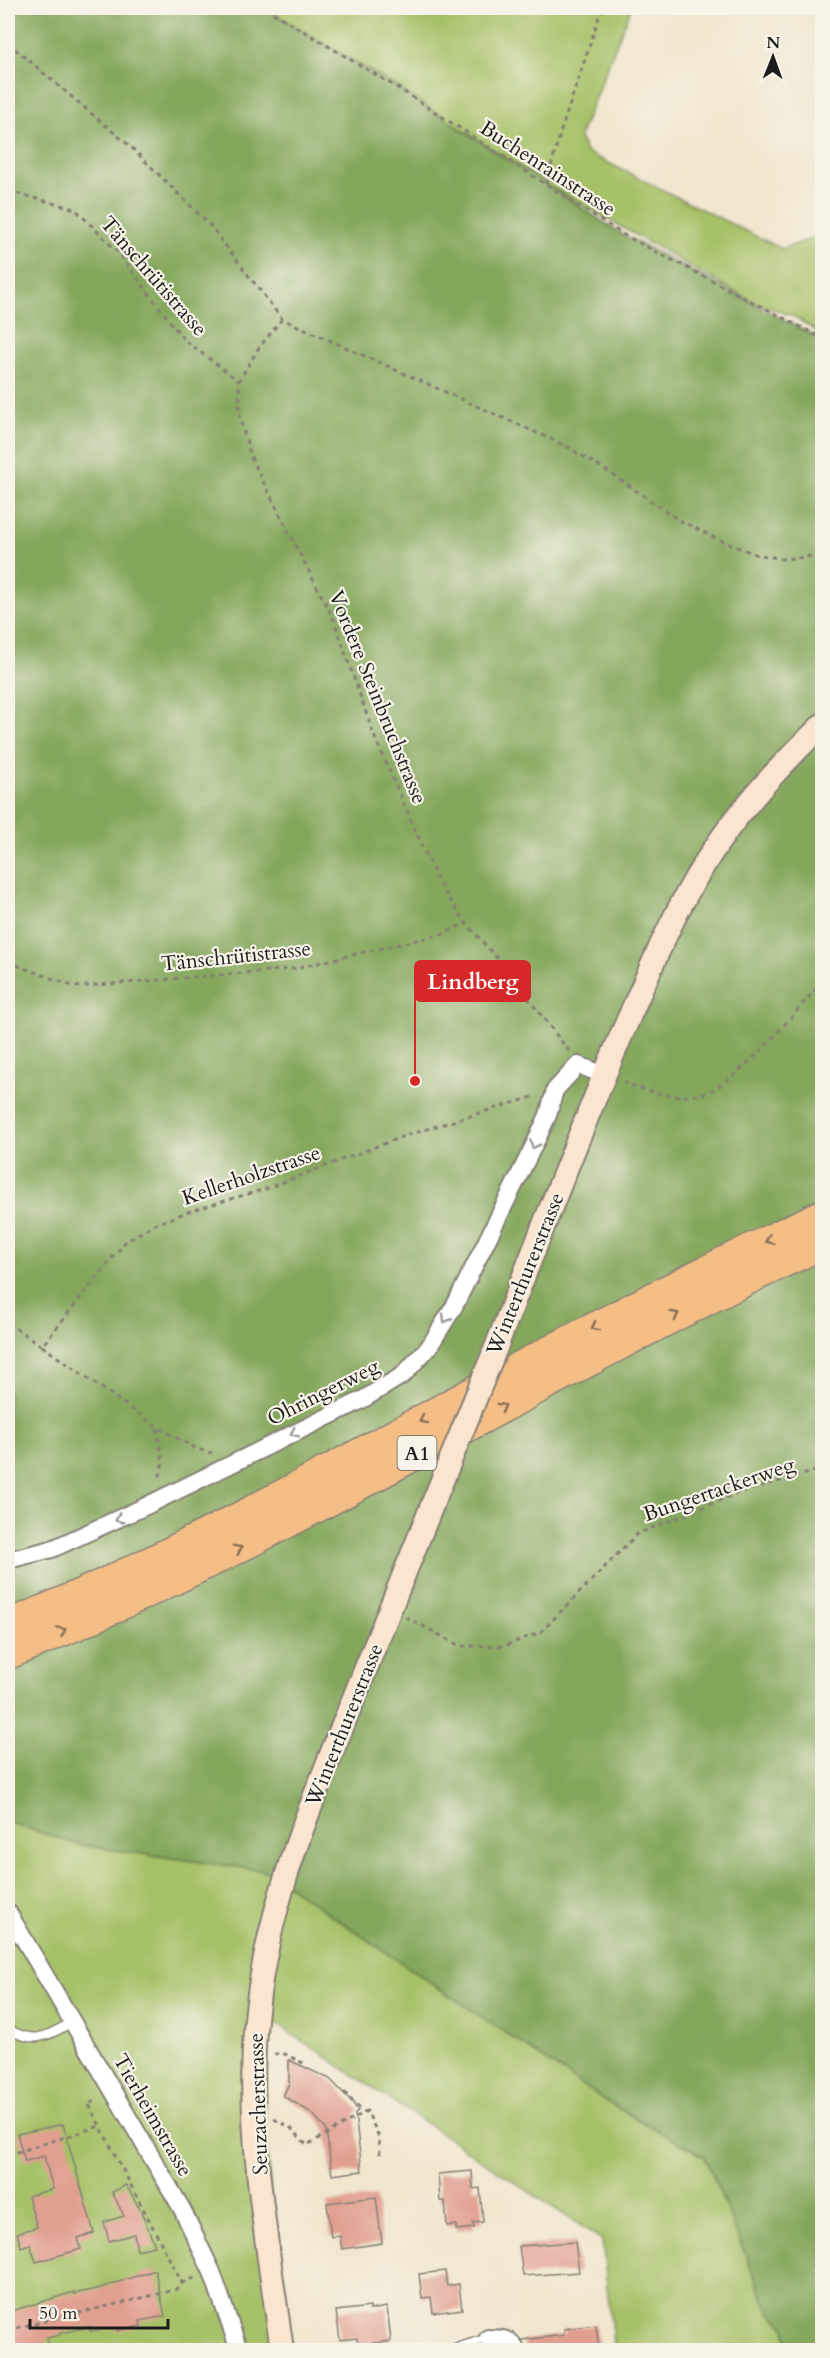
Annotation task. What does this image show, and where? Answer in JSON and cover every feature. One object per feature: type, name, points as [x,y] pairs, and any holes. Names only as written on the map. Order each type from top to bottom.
[{"type":"highway","name":"A1","points":[[15,1621],[131,1571],[221,1527],[668,1289],[822,1215]]},
{"type":"highway","name":"A1","points":[[8,1654],[98,1616],[233,1551],[602,1353],[741,1282],[822,1244]]},
{"type":"main road","name":"Winterthurerstrasse","points":[[290,1859],[604,1075],[670,925],[705,862],[735,820],[767,782],[822,725]]},
{"type":"main road","name":"Seuzacherstrasse","points":[[282,2350],[256,2150],[254,2059],[264,1958],[290,1859]]},
{"type":"street","points":[[578,1065],[604,1075]]},
{"type":"street","name":"Ohringerweg","points":[[8,1560],[52,1549],[146,1506],[385,1388],[415,1364],[429,1347],[455,1305],[541,1131],[555,1090],[578,1065]]},
{"type":"street","name":"Tierheimstrasse","points":[[8,1912],[190,2224],[218,2288],[239,2350]]},
{"type":"street","points":[[488,2338],[512,2342],[516,2350]]},
{"type":"lane","points":[[8,2029],[21,2036],[37,2038],[72,2022]]},
{"type":"lane","points":[[450,2350],[488,2338]]},
{"type":"path","name":"Buchenrainstrasse","points":[[265,8],[398,88],[622,234],[822,338]]},
{"type":"path","points":[[546,184],[602,8]]},
{"type":"path","points":[[8,43],[130,146],[209,224],[282,319],[566,446],[612,474],[677,519],[719,540],[755,554],[783,559],[822,553]]},
{"type":"path","name":"Tänschrütistrasse","points":[[8,192],[75,208],[117,251],[184,340],[239,381]]},
{"type":"path","points":[[239,381],[258,349],[282,319]]},
{"type":"path","name":"Vordere Steinbruchstrasse","points":[[239,381],[240,419],[252,460],[334,620],[373,733],[439,884],[466,923],[526,995],[578,1065]]},
{"type":"path","name":"Tänschrütistrasse","points":[[8,962],[75,987],[291,969],[443,934],[466,923]]},
{"type":"path","points":[[634,1087],[682,1096],[704,1094],[720,1087],[742,1068],[822,982]]},
{"type":"path","name":"Kellerholzstrasse","points":[[42,1346],[125,1242],[153,1225],[190,1211],[265,1189],[404,1136],[555,1090]]},
{"type":"path","points":[[8,1323],[157,1426],[197,1449],[238,1460]]},
{"type":"path","points":[[146,1506],[158,1484],[163,1461],[157,1426]]},
{"type":"path","name":"Bungertackerweg","points":[[390,1609],[460,1646],[504,1646],[541,1632],[638,1534],[738,1493],[822,1469]]},
{"type":"path","points":[[272,2054],[285,2054],[305,2064]]},
{"type":"path","points":[[344,2092],[364,2112],[366,2111],[378,2137],[380,2158]]},
{"type":"path","points":[[8,2330],[175,2290],[182,2283],[88,2103],[117,2098]]},
{"type":"path","points":[[281,2122],[296,2132],[307,2145],[364,2112]]},
{"type":"path","points":[[8,2155],[100,2126]]},
{"type":"green space","points":[[8,8],[265,8],[398,88],[622,234],[822,340],[822,2350],[786,2350],[786,2327],[769,2311],[705,2157],[609,2103],[266,1871],[80,1845],[8,1822]]},
{"type":"green space","points":[[265,8],[631,8],[579,137],[586,152],[782,249],[822,235],[822,335],[793,316],[753,302],[546,184],[398,88]]},
{"type":"green space","points":[[8,1822],[80,1845],[266,1871],[609,2103],[705,2157],[769,2311],[786,2327],[786,2350],[614,2350],[602,2240],[257,2011],[282,2350],[8,2350]]},
{"type":"building","points":[[289,2060],[330,2079],[353,2103],[358,2111],[355,2113],[362,2171],[332,2175],[326,2129],[312,2113],[283,2096],[289,2083]]},
{"type":"building","points":[[63,2124],[94,2233],[78,2238],[81,2249],[36,2262],[30,2244],[21,2247],[17,2233],[37,2227],[28,2196],[53,2189],[44,2156],[25,2161],[17,2134]]},
{"type":"building","points":[[472,2171],[473,2189],[480,2188],[483,2222],[473,2223],[474,2228],[456,2230],[456,2225],[447,2226],[445,2201],[440,2201],[438,2174]]},
{"type":"building","points":[[126,2185],[141,2211],[155,2246],[137,2250],[134,2234],[109,2241],[104,2222],[124,2216],[112,2192]]},
{"type":"building","points":[[376,2197],[382,2243],[342,2249],[340,2236],[331,2237],[327,2203]]},
{"type":"building","points":[[575,2242],[579,2272],[523,2276],[519,2246]]},
{"type":"building","points":[[155,2270],[165,2316],[140,2321],[141,2326],[117,2331],[116,2328],[90,2331],[89,2327],[60,2333],[60,2335],[47,2338],[48,2344],[10,2350],[8,2312],[74,2292],[74,2294],[97,2289]]},
{"type":"building","points":[[445,2271],[447,2286],[459,2284],[462,2309],[433,2313],[431,2297],[422,2298],[419,2274]]},
{"type":"building","points":[[370,2307],[370,2310],[387,2307],[391,2341],[358,2345],[357,2338],[340,2340],[336,2311]]},
{"type":"building","points":[[596,2325],[599,2350],[526,2350],[522,2340],[564,2335],[564,2329]]},
{"type":"place","name":"Lindberg","points":[[415,1081]]}]
